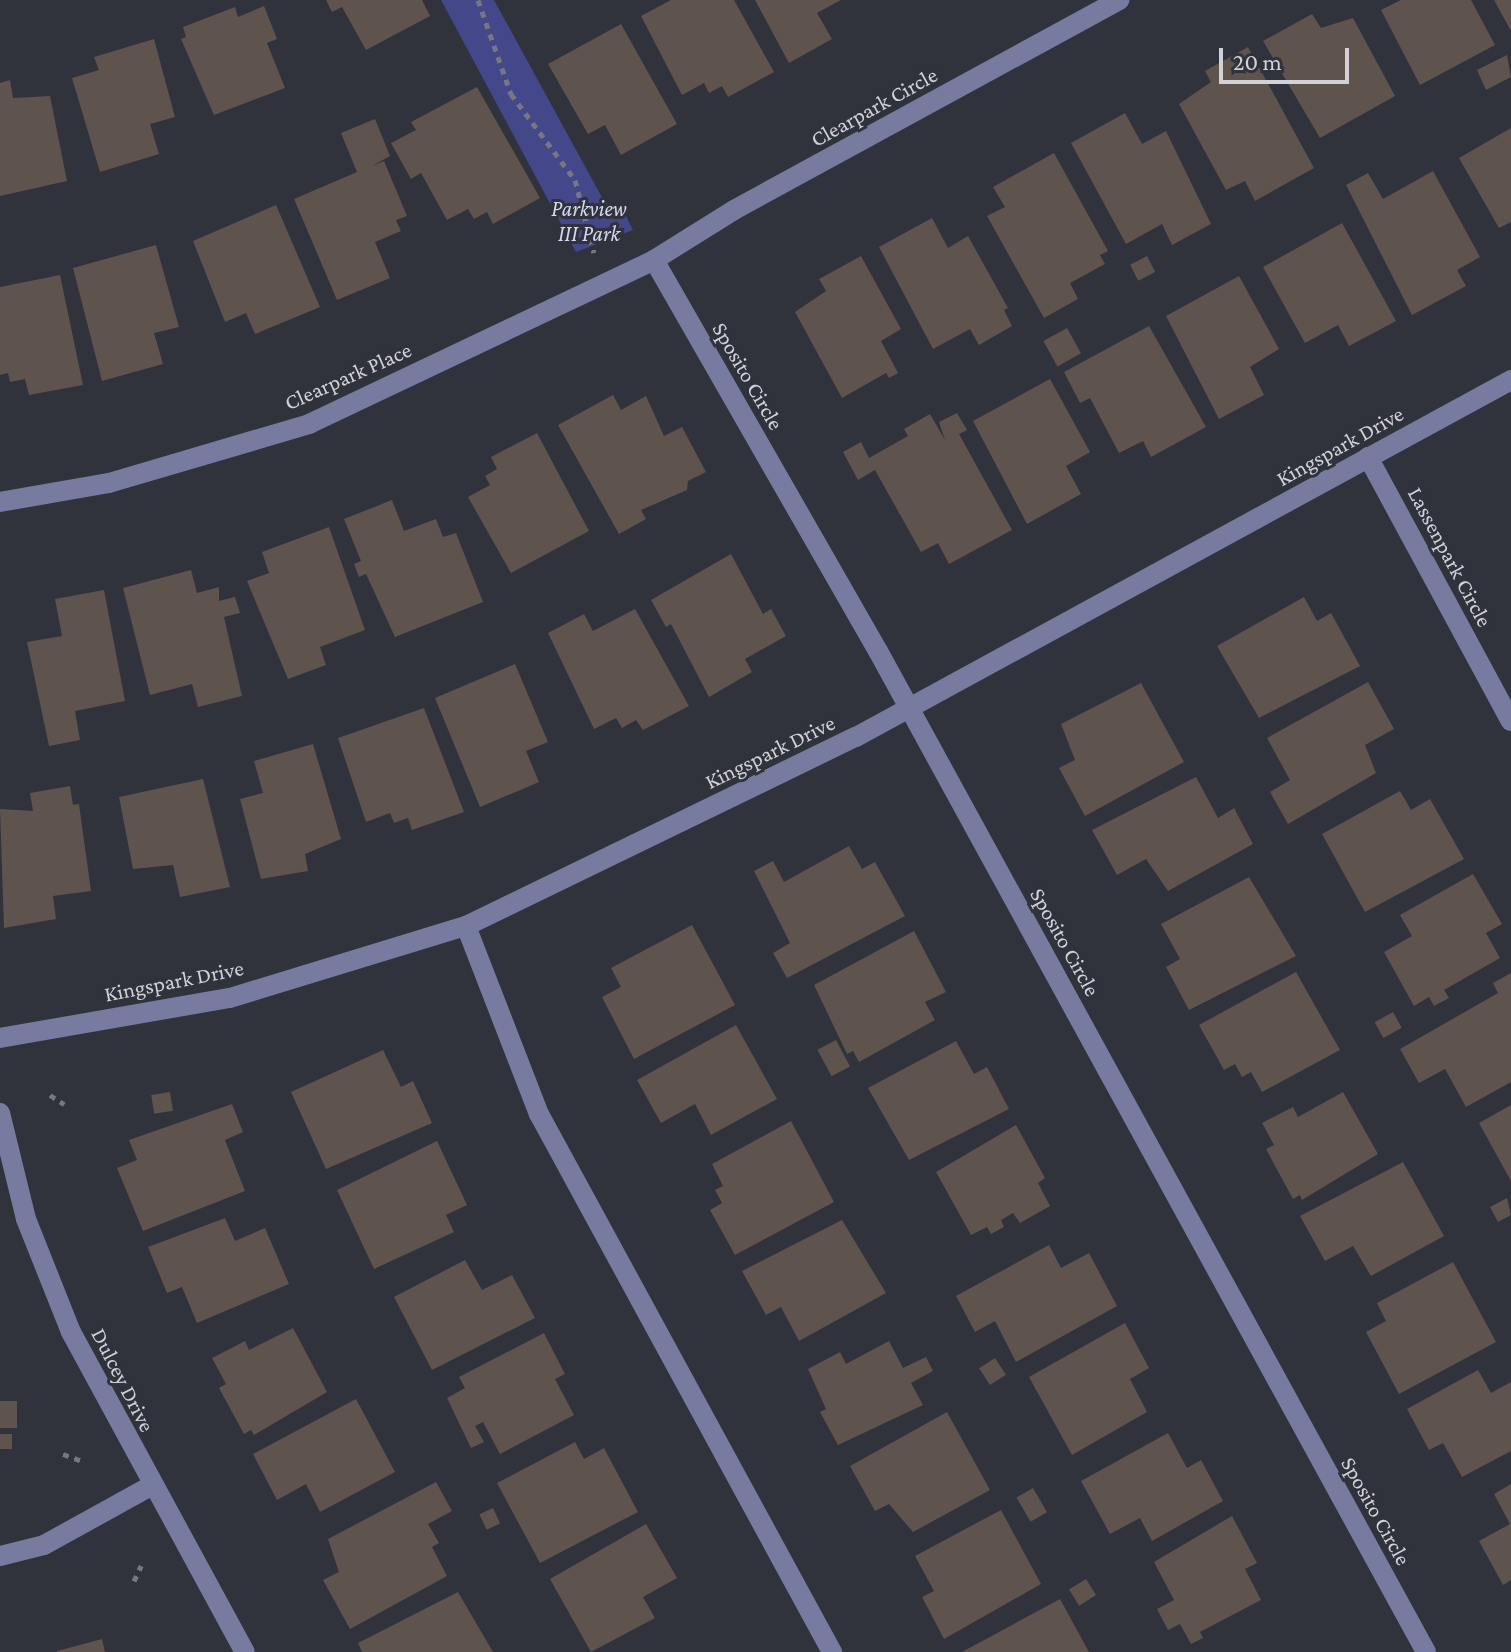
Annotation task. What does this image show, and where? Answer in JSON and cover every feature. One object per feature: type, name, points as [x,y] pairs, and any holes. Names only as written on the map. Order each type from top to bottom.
[{"type":"street","name":"Clearpark Circle","points":[[654,260],[734,210],[1119,0]]},
{"type":"street","name":"Clearpark Place","points":[[0,502],[109,483],[309,424],[654,260]]},
{"type":"street","name":"Sposito Circle","points":[[654,260],[909,708],[1426,1652]]},
{"type":"street","name":"Kingspark Drive","points":[[0,1038],[230,998],[466,926],[909,708],[1511,380]]},
{"type":"street","name":"Lassenpark Circle","points":[[1368,457],[1511,721]]},
{"type":"street","points":[[466,926],[539,1114],[832,1652]]},
{"type":"street","name":"Dulcey Drive","points":[[0,1113],[26,1219],[71,1332],[151,1486],[245,1652]]},
{"type":"street","points":[[0,1556],[44,1545],[151,1486]]},
{"type":"path","points":[[478,0],[511,94],[575,180],[590,244],[609,281]]},
{"type":"path","points":[[50,1095],[64,1104]]},
{"type":"path","points":[[63,1454],[82,1461]]},
{"type":"path","points":[[134,1581],[141,1566]]},
{"type":"green space","name":"Parkview III Park","points":[[441,0],[494,0],[604,201],[626,216],[633,230],[576,252]]},
{"type":"building","points":[[326,0],[422,0],[430,16],[366,50],[342,7],[332,12]]},
{"type":"building","points":[[671,0],[734,0],[774,72],[728,97],[722,86],[709,93],[704,83],[682,95],[641,16]]},
{"type":"building","points":[[755,0],[841,0],[817,13],[832,39],[789,63]]},
{"type":"building","points":[[1401,0],[1471,0],[1495,45],[1420,85],[1381,10]]},
{"type":"building","points":[[1494,0],[1511,0],[1511,31]]},
{"type":"building","points":[[264,6],[277,39],[267,43],[285,88],[214,115],[181,39],[186,37],[183,27],[235,7],[238,17]]},
{"type":"building","points":[[1312,14],[1321,28],[1353,18],[1395,96],[1320,138],[1263,41]]},
{"type":"building","points":[[621,24],[677,124],[621,155],[605,125],[588,134],[548,64]]},
{"type":"building","points":[[154,39],[175,117],[150,124],[159,154],[100,172],[72,78],[99,70],[94,57]]},
{"type":"building","points":[[1248,47],[1314,168],[1255,201],[1245,181],[1226,190],[1179,104],[1211,82],[1205,71]]},
{"type":"building","points":[[1507,55],[1511,77],[1486,90],[1477,70]]},
{"type":"building","points":[[10,80],[13,98],[50,96],[67,181],[0,196],[0,83]]},
{"type":"building","points":[[477,87],[540,198],[493,224],[487,212],[474,219],[468,209],[447,220],[421,173],[411,179],[391,143],[416,130],[411,122]]},
{"type":"building","points":[[1125,113],[1142,144],[1166,131],[1211,224],[1172,245],[1162,224],[1126,244],[1071,143]]},
{"type":"building","points":[[375,119],[390,156],[372,166],[384,161],[407,216],[396,220],[401,231],[375,242],[390,278],[337,300],[294,199],[357,172],[341,133]]},
{"type":"building","points":[[1511,128],[1511,222],[1499,228],[1459,158]]},
{"type":"building","points":[[1054,153],[1108,251],[1100,255],[1105,264],[1070,283],[1078,299],[1044,318],[987,216],[1005,207],[993,187]]},
{"type":"building","points":[[1433,171],[1480,257],[1457,270],[1466,286],[1412,315],[1346,185],[1368,173],[1383,199]]},
{"type":"building","points":[[276,205],[320,307],[255,334],[246,313],[225,322],[193,241]]},
{"type":"building","points":[[932,218],[948,248],[968,236],[1008,308],[1004,310],[1012,326],[979,345],[970,329],[933,349],[879,247]]},
{"type":"building","points":[[1342,223],[1396,321],[1349,346],[1338,325],[1305,343],[1263,267]]},
{"type":"building","points":[[156,245],[179,327],[154,333],[163,364],[102,381],[73,268]]},
{"type":"building","points":[[861,256],[901,329],[881,341],[898,373],[889,378],[886,373],[842,398],[795,312],[826,291],[819,279]]},
{"type":"building","points":[[1147,256],[1155,272],[1138,281],[1130,265]]},
{"type":"building","points":[[60,275],[83,385],[29,395],[25,379],[10,382],[8,373],[0,375],[0,287]]},
{"type":"building","points":[[1239,276],[1279,349],[1250,367],[1264,395],[1219,419],[1166,316]]},
{"type":"building","points":[[1149,326],[1206,427],[1151,457],[1143,441],[1119,453],[1090,398],[1080,403],[1064,372]]},
{"type":"building","points":[[1067,328],[1081,353],[1057,366],[1043,341]]},
{"type":"building","points":[[1050,379],[1090,452],[1066,466],[1081,494],[1027,524],[973,421]]},
{"type":"building","points":[[613,395],[621,410],[646,396],[664,436],[682,427],[706,472],[688,481],[687,490],[641,510],[646,519],[619,534],[558,425]]},
{"type":"building","points":[[957,413],[967,430],[959,434],[1012,530],[949,564],[938,543],[921,552],[875,470],[858,480],[843,452],[861,442],[869,458],[908,436],[904,429],[930,414],[945,440],[939,422]]},
{"type":"building","points":[[537,433],[589,531],[511,573],[468,497],[490,485],[485,476],[497,469],[491,457]]},
{"type":"building","points":[[392,500],[404,531],[436,519],[443,537],[456,533],[483,602],[395,637],[366,574],[359,577],[354,564],[361,561],[344,519]]},
{"type":"building","points":[[329,527],[365,630],[320,647],[326,665],[288,679],[247,581],[269,573],[262,552]]},
{"type":"building","points":[[731,554],[763,614],[771,609],[786,636],[745,659],[752,672],[709,697],[671,624],[666,627],[651,600]]},
{"type":"building","points":[[191,570],[197,593],[219,587],[219,601],[235,597],[240,613],[224,617],[242,696],[198,707],[192,684],[150,695],[123,588]]},
{"type":"building","points":[[104,590],[125,701],[75,711],[80,740],[49,746],[27,642],[62,636],[55,599]]},
{"type":"building","points":[[1304,597],[1317,621],[1331,613],[1360,666],[1259,718],[1217,646]]},
{"type":"building","points":[[635,609],[689,706],[643,730],[636,720],[622,728],[616,718],[594,729],[548,633],[584,614],[593,631]]},
{"type":"building","points":[[515,664],[548,742],[526,751],[539,782],[480,807],[435,698]]},
{"type":"building","points":[[1368,682],[1394,729],[1365,745],[1376,773],[1288,824],[1270,792],[1290,780],[1267,738]]},
{"type":"building","points":[[1141,683],[1184,762],[1085,816],[1059,768],[1075,760],[1061,724]]},
{"type":"building","points":[[424,708],[464,812],[412,830],[408,818],[394,823],[390,813],[366,822],[338,738]]},
{"type":"building","points":[[313,744],[341,839],[305,854],[308,871],[261,879],[240,799],[263,793],[254,761]]},
{"type":"building","points":[[1196,777],[1218,818],[1234,808],[1253,844],[1168,891],[1146,859],[1117,875],[1092,830]]},
{"type":"building","points":[[203,779],[230,887],[180,897],[173,865],[133,869],[119,797]]},
{"type":"building","points":[[70,786],[73,805],[79,804],[91,891],[53,896],[56,919],[4,928],[0,809],[33,811],[30,793]]},
{"type":"building","points":[[1400,791],[1411,810],[1430,799],[1464,859],[1365,912],[1322,834]]},
{"type":"building","points":[[849,846],[862,869],[875,862],[905,916],[787,978],[773,953],[790,943],[754,871],[773,861],[784,882]]},
{"type":"building","points":[[1473,874],[1502,924],[1486,933],[1500,958],[1444,990],[1449,998],[1434,1006],[1429,997],[1414,1006],[1384,952],[1412,936],[1400,915]]},
{"type":"building","points":[[1249,877],[1296,956],[1189,1010],[1166,967],[1180,959],[1161,924]]},
{"type":"building","points":[[692,925],[735,1005],[634,1059],[602,997],[621,987],[611,968]]},
{"type":"building","points":[[914,931],[946,992],[925,1002],[935,1020],[859,1062],[853,1051],[847,1054],[814,985]]},
{"type":"building","points":[[1296,972],[1340,1050],[1262,1092],[1251,1072],[1242,1077],[1235,1064],[1224,1070],[1199,1025]]},
{"type":"building","points":[[1511,973],[1511,1082],[1466,1107],[1445,1069],[1419,1083],[1400,1049],[1498,993],[1493,983]]},
{"type":"building","points":[[1393,1012],[1402,1028],[1383,1038],[1375,1022]]},
{"type":"building","points":[[736,1025],[777,1099],[711,1135],[695,1104],[661,1123],[637,1080]]},
{"type":"building","points":[[836,1040],[850,1066],[832,1076],[817,1050]]},
{"type":"building","points":[[956,1041],[974,1074],[987,1067],[1009,1109],[909,1160],[868,1088]]},
{"type":"building","points":[[383,1050],[401,1087],[413,1081],[432,1123],[326,1169],[291,1092]]},
{"type":"building","points":[[170,1092],[173,1111],[154,1114],[151,1095]]},
{"type":"building","points":[[1343,1092],[1378,1154],[1302,1200],[1300,1195],[1293,1199],[1266,1149],[1274,1145],[1262,1123],[1293,1107],[1298,1117]]},
{"type":"building","points":[[232,1104],[243,1132],[225,1140],[245,1191],[143,1231],[117,1168],[137,1160],[129,1140]]},
{"type":"building","points":[[1511,1105],[1511,1181],[1479,1123]]},
{"type":"building","points":[[791,1121],[834,1202],[735,1255],[710,1210],[722,1203],[715,1190],[723,1186],[712,1164]]},
{"type":"building","points":[[1016,1125],[1045,1178],[1038,1183],[1050,1206],[1020,1223],[1013,1213],[1001,1220],[1004,1227],[991,1234],[987,1227],[971,1235],[936,1172]]},
{"type":"building","points":[[437,1141],[467,1205],[446,1215],[454,1232],[374,1269],[337,1190]]},
{"type":"building","points":[[1403,1162],[1444,1236],[1371,1276],[1353,1246],[1325,1261],[1300,1216]]},
{"type":"building","points":[[1507,1198],[1511,1215],[1498,1222],[1490,1207]]},
{"type":"building","points":[[225,1218],[235,1241],[265,1228],[289,1284],[197,1323],[182,1287],[167,1293],[148,1247]]},
{"type":"building","points":[[842,1220],[886,1293],[799,1341],[781,1307],[766,1315],[742,1271]]},
{"type":"building","points":[[1049,1245],[1061,1268],[1089,1253],[1117,1306],[1016,1362],[995,1321],[975,1332],[956,1296]]},
{"type":"building","points":[[465,1260],[482,1290],[512,1275],[535,1318],[432,1370],[394,1297]]},
{"type":"building","points":[[1453,1262],[1496,1342],[1399,1394],[1366,1332],[1386,1321],[1377,1303]]},
{"type":"building","points":[[1125,1323],[1149,1368],[1130,1379],[1147,1412],[1072,1455],[1029,1377]]},
{"type":"building","points":[[293,1328],[327,1392],[254,1435],[251,1430],[244,1434],[219,1388],[226,1384],[212,1358],[245,1341],[249,1350]]},
{"type":"building","points":[[544,1333],[565,1374],[555,1379],[574,1415],[500,1454],[483,1422],[475,1426],[484,1442],[471,1448],[447,1398],[465,1388],[459,1377]]},
{"type":"building","points":[[889,1341],[903,1368],[926,1357],[933,1371],[911,1383],[923,1405],[838,1445],[820,1412],[826,1409],[808,1369],[840,1352],[846,1364]]},
{"type":"building","points":[[995,1358],[1006,1375],[990,1385],[979,1368]]},
{"type":"building","points":[[1478,1370],[1491,1393],[1511,1382],[1511,1451],[1462,1477],[1443,1443],[1429,1450],[1407,1409]]},
{"type":"building","points":[[356,1399],[395,1472],[320,1512],[306,1484],[277,1500],[253,1454]]},
{"type":"building","points":[[0,1401],[17,1401],[17,1428],[0,1428]]},
{"type":"building","points":[[947,1412],[990,1490],[913,1532],[889,1504],[875,1511],[850,1466]]},
{"type":"building","points":[[1168,1433],[1187,1468],[1201,1460],[1223,1501],[1152,1541],[1140,1518],[1110,1534],[1081,1481]]},
{"type":"building","points":[[0,1434],[12,1434],[12,1449],[0,1449]]},
{"type":"building","points":[[575,1442],[584,1459],[604,1448],[638,1512],[540,1563],[497,1483]]},
{"type":"building","points":[[436,1482],[452,1511],[428,1524],[439,1543],[432,1547],[447,1576],[350,1629],[323,1580],[339,1572],[328,1539]]},
{"type":"building","points":[[1511,1484],[1511,1580],[1503,1585],[1479,1541],[1510,1524],[1494,1494]]},
{"type":"building","points":[[1033,1488],[1047,1512],[1031,1522],[1017,1498]]},
{"type":"building","points":[[493,1508],[500,1523],[487,1530],[479,1514]]},
{"type":"building","points":[[1001,1510],[1041,1584],[944,1639],[922,1597],[934,1591],[915,1556]]},
{"type":"building","points":[[1232,1516],[1257,1563],[1245,1569],[1261,1600],[1200,1632],[1203,1638],[1191,1644],[1180,1624],[1168,1630],[1157,1609],[1174,1600],[1154,1562]]},
{"type":"building","points":[[646,1524],[677,1578],[643,1597],[655,1618],[591,1652],[550,1579]]},
{"type":"building","points":[[1086,1579],[1096,1595],[1079,1606],[1069,1590]]},
{"type":"building","points":[[458,1592],[493,1652],[362,1652],[358,1643]]},
{"type":"building","points":[[1060,1599],[1089,1652],[962,1652]]},
{"type":"building","points":[[102,1639],[105,1652],[57,1652],[57,1651]]}]
